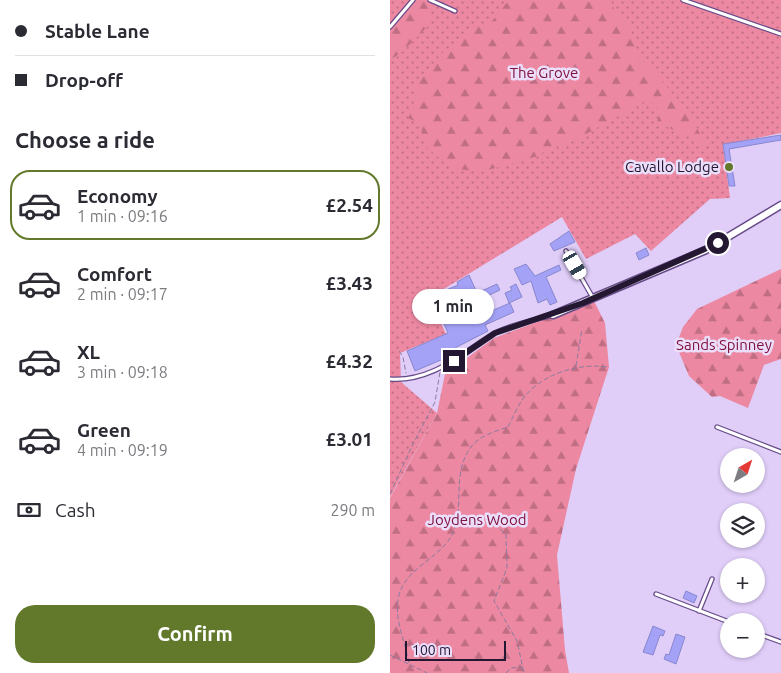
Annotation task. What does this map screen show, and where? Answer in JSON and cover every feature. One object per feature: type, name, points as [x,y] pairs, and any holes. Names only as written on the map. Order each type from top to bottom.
[{"type":"street","points":[[553,315],[706,250],[781,205]]},
{"type":"lane","points":[[390,28],[413,0]]},
{"type":"lane","points":[[430,0],[455,11]]},
{"type":"lane","points":[[683,0],[781,34]]},
{"type":"lane","points":[[566,251],[594,299]]},
{"type":"lane","points":[[390,379],[407,378],[441,369],[495,333],[553,315]]},
{"type":"lane","points":[[717,427],[781,452]]},
{"type":"lane","points":[[699,611],[712,579]]},
{"type":"lane","points":[[656,594],[720,619]]},
{"type":"lane","points":[[765,636],[781,642]]},
{"type":"path","points":[[576,367],[582,329]]},
{"type":"path","points":[[399,351],[403,357],[407,378]]},
{"type":"path","points":[[409,663],[400,628],[398,608],[400,594],[409,578],[450,537],[458,519],[458,486],[467,451],[484,436],[508,427],[524,398],[534,386],[576,367],[608,367]]},
{"type":"path","points":[[390,494],[435,402],[441,369]]},
{"type":"path","points":[[458,519],[486,518],[506,534],[507,568],[494,601],[517,641],[524,673]]},
{"type":"path","points":[[390,655],[427,673]]},
{"type":"path","points":[[506,673],[511,668],[522,666]]},
{"type":"green space","points":[[390,0],[781,0],[781,133],[723,145],[730,198],[710,199],[651,251],[635,234],[586,259],[562,217],[429,298],[446,334],[400,353],[401,382],[437,413],[390,497]]},
{"type":"green space","points":[[417,0],[426,0],[432,8],[429,25],[402,52],[390,60],[390,32]]},
{"type":"green space","name":"The Grove","points":[[509,0],[611,0],[615,13],[626,21],[629,26],[639,58],[654,72],[683,107],[701,135],[705,145],[657,122],[660,111],[651,102],[642,103],[577,139],[545,151],[538,156],[481,172],[452,168],[427,148],[419,123],[408,118],[415,104],[415,87],[443,52],[478,26],[489,25]]},
{"type":"green space","name":"Sands Spinney","points":[[781,269],[781,359],[764,365],[748,408],[720,396],[712,397],[689,376],[676,345],[683,327],[697,309]]},
{"type":"green space","name":"Joydens Wood","points":[[594,301],[605,323],[609,367],[576,469],[557,555],[565,650],[569,673],[390,673],[390,498],[437,413],[445,374],[494,338]]},
{"type":"building","name":"Cavallo Lodge","points":[[781,135],[781,140],[729,149],[735,186],[729,186],[723,144]]},
{"type":"building","points":[[569,231],[575,242],[554,251],[550,244]]},
{"type":"building","points":[[646,248],[649,255],[639,260],[636,253]]},
{"type":"building","points":[[526,264],[535,276],[559,265],[561,270],[546,277],[557,302],[550,305],[547,299],[538,303],[531,281],[522,285],[514,269]]},
{"type":"building","points":[[469,275],[477,293],[497,284],[500,290],[483,298],[489,312],[510,303],[514,312],[485,325],[488,331],[453,349],[455,354],[415,371],[407,351],[448,333],[432,296],[458,285],[457,282]]},
{"type":"building","points":[[516,284],[522,297],[509,303],[505,293],[512,290],[510,287]]},
{"type":"building","points":[[686,591],[697,596],[694,603],[683,598]]},
{"type":"building","points":[[653,626],[665,631],[663,636],[660,635],[653,655],[643,652]]},
{"type":"building","points":[[676,634],[685,637],[676,664],[664,659],[666,654],[669,655]]},
{"type":"place","name":"Cavallo Lodge","points":[[729,167]]},
{"type":"route","points":[[454,361],[495,333],[553,315],[583,303],[706,250],[718,243]]}]
